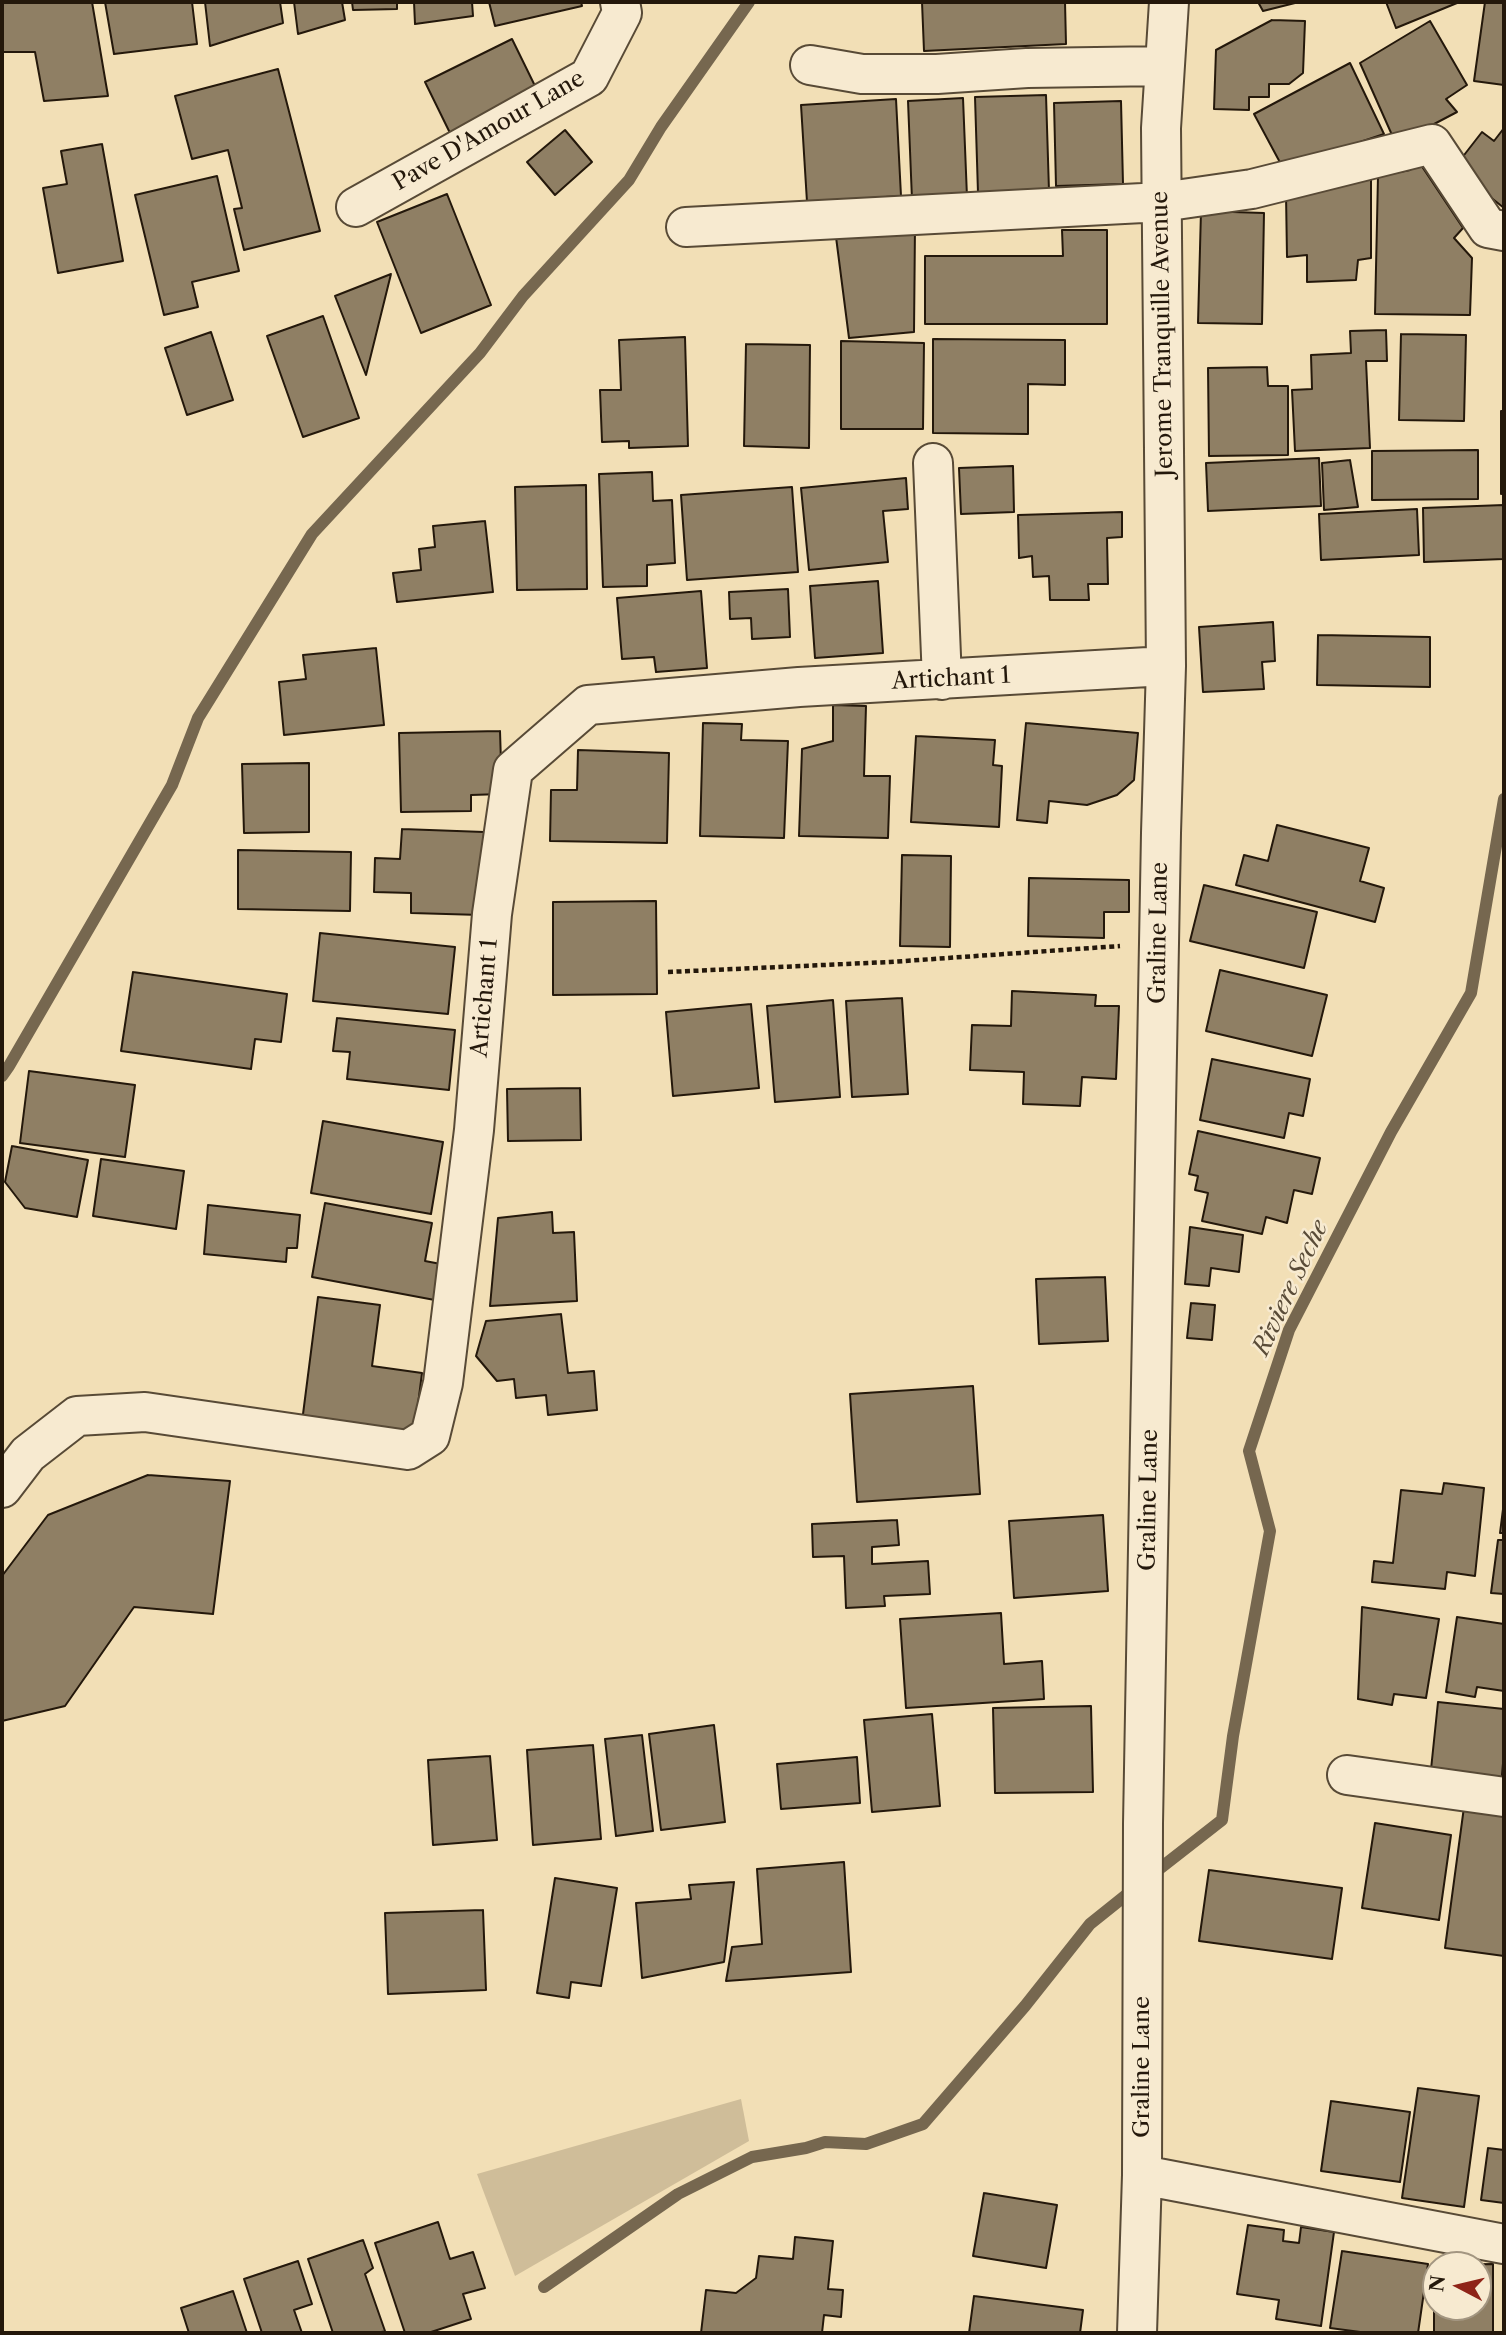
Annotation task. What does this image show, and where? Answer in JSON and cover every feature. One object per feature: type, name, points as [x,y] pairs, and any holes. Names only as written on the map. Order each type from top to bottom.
[{"type":"street","name":"Pave D'Amour Lane","points":[[356,207],[589,77],[622,13],[620,2]]},
{"type":"street","name":"Jerome Tranquille Avenue","points":[[1166,666],[1161,128],[1169,2]]},
{"type":"street","points":[[810,65],[862,74],[1165,66]]},
{"type":"street","points":[[686,227],[1162,202],[1252,189],[1433,144],[1488,228],[1504,231]]},
{"type":"street","points":[[933,464],[943,680]]},
{"type":"street","name":"Artichant 1","points":[[2,1488],[28,1454],[77,1416],[145,1412],[408,1450],[430,1436],[447,1356],[474,1130],[492,914],[513,770],[588,705],[799,687],[1166,666]]},
{"type":"street","name":"Graline Lane","points":[[1137,2333],[1142,2175],[1143,1826],[1166,666]]},
{"type":"street","points":[[1347,1775],[1504,1797]]},
{"type":"street","points":[[1142,2175],[1504,2244]]},
{"type":"path","points":[[668,972],[890,962],[1159,943]]},
{"type":"shaded area","points":[[741,2099],[749,2141],[515,2276],[477,2174]]},
{"type":"building","points":[[2,2],[92,2],[108,96],[44,101],[35,52],[2,52]]},
{"type":"building","points":[[105,2],[192,2],[197,44],[114,54]]},
{"type":"building","points":[[205,2],[280,2],[283,23],[210,46]]},
{"type":"building","points":[[294,2],[342,2],[345,20],[298,34]]},
{"type":"building","points":[[352,2],[397,2],[397,9],[353,10]]},
{"type":"building","points":[[414,2],[472,2],[473,16],[415,24]]},
{"type":"building","points":[[489,2],[581,2],[582,6],[495,26]]},
{"type":"building","points":[[922,2],[1065,2],[1066,44],[924,51]]},
{"type":"building","points":[[1258,2],[1299,2],[1263,11]]},
{"type":"building","points":[[1386,2],[1457,2],[1457,3],[1396,28]]},
{"type":"building","points":[[1485,2],[1504,2],[1504,85],[1474,81]]},
{"type":"building","points":[[1272,20],[1305,21],[1303,73],[1289,84],[1269,84],[1269,97],[1249,97],[1249,110],[1214,109],[1216,50]]},
{"type":"building","points":[[1430,21],[1467,85],[1446,99],[1457,112],[1396,144],[1360,63]]},
{"type":"building","points":[[512,39],[537,90],[450,133],[425,82]]},
{"type":"building","points":[[1350,63],[1384,134],[1283,168],[1254,114]]},
{"type":"building","points":[[278,69],[320,231],[244,250],[234,209],[242,208],[228,150],[192,159],[175,96]]},
{"type":"building","points":[[1046,95],[1049,191],[978,193],[975,97]]},
{"type":"building","points":[[963,98],[967,197],[912,200],[908,101]]},
{"type":"building","points":[[896,99],[901,196],[807,202],[801,105]]},
{"type":"building","points":[[1121,101],[1123,184],[1056,186],[1054,103]]},
{"type":"building","points":[[1504,128],[1504,208],[1454,168],[1482,132],[1494,141]]},
{"type":"building","points":[[565,130],[592,162],[555,195],[527,162]]},
{"type":"building","points":[[102,144],[123,261],[58,273],[43,188],[67,184],[61,151]]},
{"type":"building","points":[[1419,162],[1463,228],[1454,238],[1472,258],[1470,315],[1375,314],[1378,176],[1410,170]]},
{"type":"building","points":[[1371,175],[1371,258],[1358,260],[1356,280],[1307,282],[1307,255],[1287,257],[1286,194]]},
{"type":"building","points":[[217,176],[239,271],[192,282],[198,307],[164,315],[135,195]]},
{"type":"building","points":[[447,194],[491,305],[421,333],[377,222]]},
{"type":"building","points":[[1201,211],[1264,213],[1262,324],[1198,323]]},
{"type":"building","points":[[915,225],[914,332],[849,338],[836,237]]},
{"type":"building","points":[[1062,230],[1107,230],[1107,324],[925,324],[925,256],[1063,256]]},
{"type":"building","points":[[391,274],[366,375],[335,296]]},
{"type":"building","points":[[323,316],[359,418],[303,437],[267,336]]},
{"type":"building","points":[[1386,330],[1387,361],[1366,361],[1370,448],[1295,451],[1292,390],[1312,389],[1311,355],[1351,353],[1350,331]]},
{"type":"building","points":[[211,332],[233,400],[187,415],[165,348]]},
{"type":"building","points":[[1401,334],[1466,335],[1464,421],[1399,420]]},
{"type":"building","points":[[685,337],[688,446],[629,448],[629,441],[602,442],[600,390],[621,390],[619,340]]},
{"type":"building","points":[[933,339],[1065,340],[1065,385],[1028,384],[1028,434],[933,433]]},
{"type":"building","points":[[841,341],[924,343],[923,429],[841,429]]},
{"type":"building","points":[[746,344],[810,345],[809,448],[744,446]]},
{"type":"building","points":[[1267,367],[1268,386],[1288,386],[1288,455],[1209,456],[1208,368]]},
{"type":"building","points":[[1501,411],[1504,411],[1504,493],[1501,494]]},
{"type":"building","points":[[1478,450],[1478,499],[1372,500],[1372,451]]},
{"type":"building","points":[[1319,458],[1321,506],[1208,511],[1206,463]]},
{"type":"building","points":[[1350,460],[1358,507],[1324,510],[1322,463]]},
{"type":"building","points":[[1013,466],[1014,512],[961,514],[959,468]]},
{"type":"building","points":[[652,472],[653,501],[672,500],[675,563],[647,565],[647,586],[603,587],[599,474]]},
{"type":"building","points":[[906,478],[908,509],[883,511],[888,562],[809,570],[801,488]]},
{"type":"building","points":[[586,485],[587,589],[517,590],[515,487]]},
{"type":"building","points":[[792,487],[798,572],[687,580],[681,495]]},
{"type":"building","points":[[1504,505],[1504,559],[1424,562],[1423,508]]},
{"type":"building","points":[[1417,509],[1419,555],[1321,560],[1319,514]]},
{"type":"building","points":[[1122,512],[1122,537],[1107,538],[1108,584],[1088,584],[1089,600],[1050,600],[1049,576],[1033,577],[1032,556],[1019,558],[1018,515]]},
{"type":"building","points":[[485,521],[493,592],[397,602],[393,573],[421,570],[419,549],[435,547],[433,526]]},
{"type":"building","points":[[878,581],[883,653],[815,658],[810,586]]},
{"type":"building","points":[[788,589],[790,637],[752,639],[751,618],[730,619],[729,592]]},
{"type":"building","points":[[701,591],[707,668],[656,672],[654,657],[622,659],[617,598]]},
{"type":"building","points":[[1273,622],[1275,661],[1262,662],[1264,689],[1203,692],[1199,627]]},
{"type":"building","points":[[1318,635],[1430,637],[1430,687],[1317,685]]},
{"type":"building","points":[[376,648],[384,725],[284,735],[279,682],[306,679],[303,655]]},
{"type":"building","points":[[833,705],[866,706],[864,776],[890,776],[888,838],[799,836],[802,749],[833,741]]},
{"type":"building","points":[[703,723],[742,724],[741,740],[788,741],[784,838],[700,836]]},
{"type":"building","points":[[1026,723],[1138,733],[1134,780],[1117,795],[1087,805],[1049,801],[1047,823],[1017,820]]},
{"type":"building","points":[[500,731],[502,794],[471,795],[471,811],[401,812],[399,733]]},
{"type":"building","points":[[916,736],[995,740],[993,765],[1002,766],[999,827],[911,822]]},
{"type":"building","points":[[578,750],[669,753],[667,843],[550,841],[551,790],[577,790]]},
{"type":"building","points":[[309,763],[309,832],[244,833],[242,764]]},
{"type":"building","points":[[1277,825],[1369,848],[1360,881],[1384,888],[1375,922],[1236,885],[1244,855],[1268,861]]},
{"type":"building","points":[[402,829],[484,832],[481,915],[411,913],[411,893],[374,892],[375,858],[400,859]]},
{"type":"building","points":[[238,850],[351,852],[350,911],[238,909]]},
{"type":"building","points":[[902,855],[951,856],[950,947],[900,946]]},
{"type":"building","points":[[1029,878],[1129,880],[1129,912],[1104,912],[1104,938],[1028,936]]},
{"type":"building","points":[[1204,885],[1317,912],[1304,968],[1190,941]]},
{"type":"building","points":[[656,901],[657,994],[553,995],[553,902]]},
{"type":"building","points":[[320,933],[455,947],[448,1014],[313,1001]]},
{"type":"building","points":[[1220,970],[1327,995],[1312,1056],[1206,1031]]},
{"type":"building","points":[[133,972],[287,994],[281,1042],[255,1039],[251,1069],[121,1051]]},
{"type":"building","points":[[1012,991],[1096,995],[1095,1006],[1119,1006],[1116,1079],[1082,1077],[1080,1106],[1023,1104],[1024,1072],[970,1070],[972,1025],[1011,1026]]},
{"type":"building","points":[[902,998],[908,1094],[852,1097],[846,1001]]},
{"type":"building","points":[[833,1000],[840,1097],[775,1102],[767,1006]]},
{"type":"building","points":[[751,1004],[759,1088],[673,1096],[666,1012]]},
{"type":"building","points":[[337,1018],[455,1030],[449,1090],[347,1079],[350,1052],[333,1051]]},
{"type":"building","points":[[1212,1059],[1310,1079],[1303,1116],[1289,1113],[1284,1138],[1200,1120]]},
{"type":"building","points":[[29,1071],[135,1085],[125,1157],[20,1143]]},
{"type":"building","points":[[580,1088],[581,1140],[508,1141],[507,1089]]},
{"type":"building","points":[[323,1121],[443,1142],[431,1214],[311,1193]]},
{"type":"building","points":[[1198,1131],[1320,1158],[1312,1194],[1294,1190],[1287,1223],[1266,1217],[1262,1234],[1202,1221],[1208,1193],[1195,1190],[1198,1176],[1189,1174]]},
{"type":"building","points":[[12,1146],[88,1160],[77,1217],[25,1208],[5,1182]]},
{"type":"building","points":[[101,1159],[184,1171],[176,1229],[93,1216]]},
{"type":"building","points":[[325,1203],[432,1223],[425,1261],[446,1265],[440,1301],[312,1277]]},
{"type":"building","points":[[208,1205],[300,1215],[297,1248],[287,1248],[286,1262],[204,1254]]},
{"type":"building","points":[[552,1212],[553,1233],[574,1232],[577,1301],[490,1306],[498,1218]]},
{"type":"building","points":[[1190,1227],[1243,1235],[1239,1272],[1211,1268],[1209,1286],[1185,1284]]},
{"type":"building","points":[[1105,1277],[1108,1341],[1039,1344],[1036,1279]]},
{"type":"building","points":[[318,1297],[380,1305],[372,1366],[422,1373],[414,1436],[302,1422]]},
{"type":"building","points":[[1191,1303],[1215,1305],[1212,1340],[1187,1338]]},
{"type":"building","points":[[561,1314],[568,1373],[594,1371],[597,1410],[548,1415],[546,1395],[516,1398],[514,1379],[497,1381],[476,1356],[486,1321]]},
{"type":"building","points":[[973,1386],[980,1494],[857,1502],[850,1394]]},
{"type":"building","points":[[148,1475],[230,1481],[213,1614],[134,1607],[65,1706],[2,1721],[2,1576],[48,1515]]},
{"type":"building","points":[[1444,1483],[1484,1488],[1475,1576],[1447,1572],[1445,1589],[1372,1582],[1374,1561],[1393,1563],[1401,1490],[1442,1494]]},
{"type":"building","points":[[1504,1501],[1504,1533],[1500,1533]]},
{"type":"building","points":[[1103,1515],[1108,1591],[1014,1598],[1009,1521]]},
{"type":"building","points":[[897,1520],[899,1545],[872,1547],[872,1564],[928,1561],[930,1594],[884,1596],[885,1606],[846,1608],[844,1556],[813,1557],[812,1524]]},
{"type":"building","points":[[1498,1540],[1504,1540],[1504,1594],[1491,1593]]},
{"type":"building","points":[[1362,1607],[1439,1619],[1426,1698],[1394,1694],[1392,1705],[1358,1699]]},
{"type":"building","points":[[1001,1613],[1004,1664],[1042,1661],[1044,1699],[906,1708],[900,1619]]},
{"type":"building","points":[[1457,1617],[1504,1624],[1504,1691],[1477,1687],[1475,1697],[1446,1692]]},
{"type":"building","points":[[1438,1702],[1504,1709],[1501,1786],[1430,1779]]},
{"type":"building","points":[[1091,1706],[1093,1792],[995,1793],[993,1708]]},
{"type":"building","points":[[932,1714],[940,1806],[872,1812],[864,1720]]},
{"type":"building","points":[[714,1725],[725,1822],[661,1830],[649,1734]]},
{"type":"building","points":[[642,1735],[653,1831],[616,1836],[605,1739]]},
{"type":"building","points":[[593,1745],[601,1839],[533,1845],[527,1750]]},
{"type":"building","points":[[490,1756],[497,1840],[433,1845],[428,1760]]},
{"type":"building","points":[[857,1757],[860,1803],[781,1809],[777,1764]]},
{"type":"building","points":[[1464,1807],[1504,1813],[1504,1956],[1445,1948]]},
{"type":"building","points":[[1375,1823],[1451,1835],[1439,1920],[1362,1908]]},
{"type":"building","points":[[844,1862],[851,1972],[726,1981],[732,1947],[762,1944],[757,1869]]},
{"type":"building","points":[[1209,1870],[1342,1888],[1332,1959],[1199,1941]]},
{"type":"building","points":[[555,1878],[617,1888],[601,1986],[571,1982],[569,1998],[537,1993]]},
{"type":"building","points":[[734,1882],[724,1962],[642,1978],[636,1903],[691,1899],[689,1885]]},
{"type":"building","points":[[483,1910],[486,1990],[388,1994],[385,1913]]},
{"type":"building","points":[[1418,2088],[1479,2096],[1464,2207],[1402,2198]]},
{"type":"building","points":[[1331,2101],[1410,2112],[1400,2182],[1321,2171]]},
{"type":"building","points":[[1488,2148],[1504,2150],[1504,2203],[1481,2200]]},
{"type":"building","points":[[984,2193],[1057,2205],[1046,2268],[973,2256]]},
{"type":"building","points":[[438,2222],[450,2259],[473,2252],[485,2288],[463,2294],[471,2319],[428,2333],[405,2333],[375,2243]]},
{"type":"building","points":[[1248,2225],[1284,2230],[1283,2241],[1299,2243],[1301,2227],[1334,2232],[1321,2326],[1276,2319],[1279,2300],[1237,2294]]},
{"type":"building","points":[[795,2237],[833,2241],[828,2289],[843,2290],[841,2317],[824,2315],[822,2333],[701,2333],[706,2290],[736,2293],[756,2278],[759,2256],[793,2259]]},
{"type":"building","points":[[363,2240],[373,2268],[365,2274],[385,2331],[333,2333],[308,2259]]},
{"type":"building","points":[[1342,2251],[1422,2263],[1422,2305],[1418,2333],[1368,2333],[1330,2328]]},
{"type":"building","points":[[298,2261],[312,2304],[294,2310],[302,2333],[262,2333],[244,2279]]},
{"type":"building","points":[[1493,2264],[1493,2332],[1504,2333],[1434,2333],[1434,2321],[1492,2321]]},
{"type":"building","points":[[233,2291],[247,2333],[189,2333],[181,2308]]},
{"type":"building","points":[[974,2296],[1083,2310],[1080,2333],[969,2333]]},
{"type":"waterway","points":[[2,1076],[172,785],[198,718],[312,534],[480,353],[523,296],[629,180],[661,127],[749,2]]},
{"type":"waterway","name":"Riviere Seche","points":[[1149,1877],[1222,1820],[1233,1736],[1270,1531],[1249,1451],[1289,1330],[1391,1132],[1471,993],[1504,799]]},
{"type":"waterway","points":[[544,2287],[678,2194],[752,2157],[825,2142],[866,2144],[923,2124],[1025,2006],[1090,1924],[1135,1888]]}]
